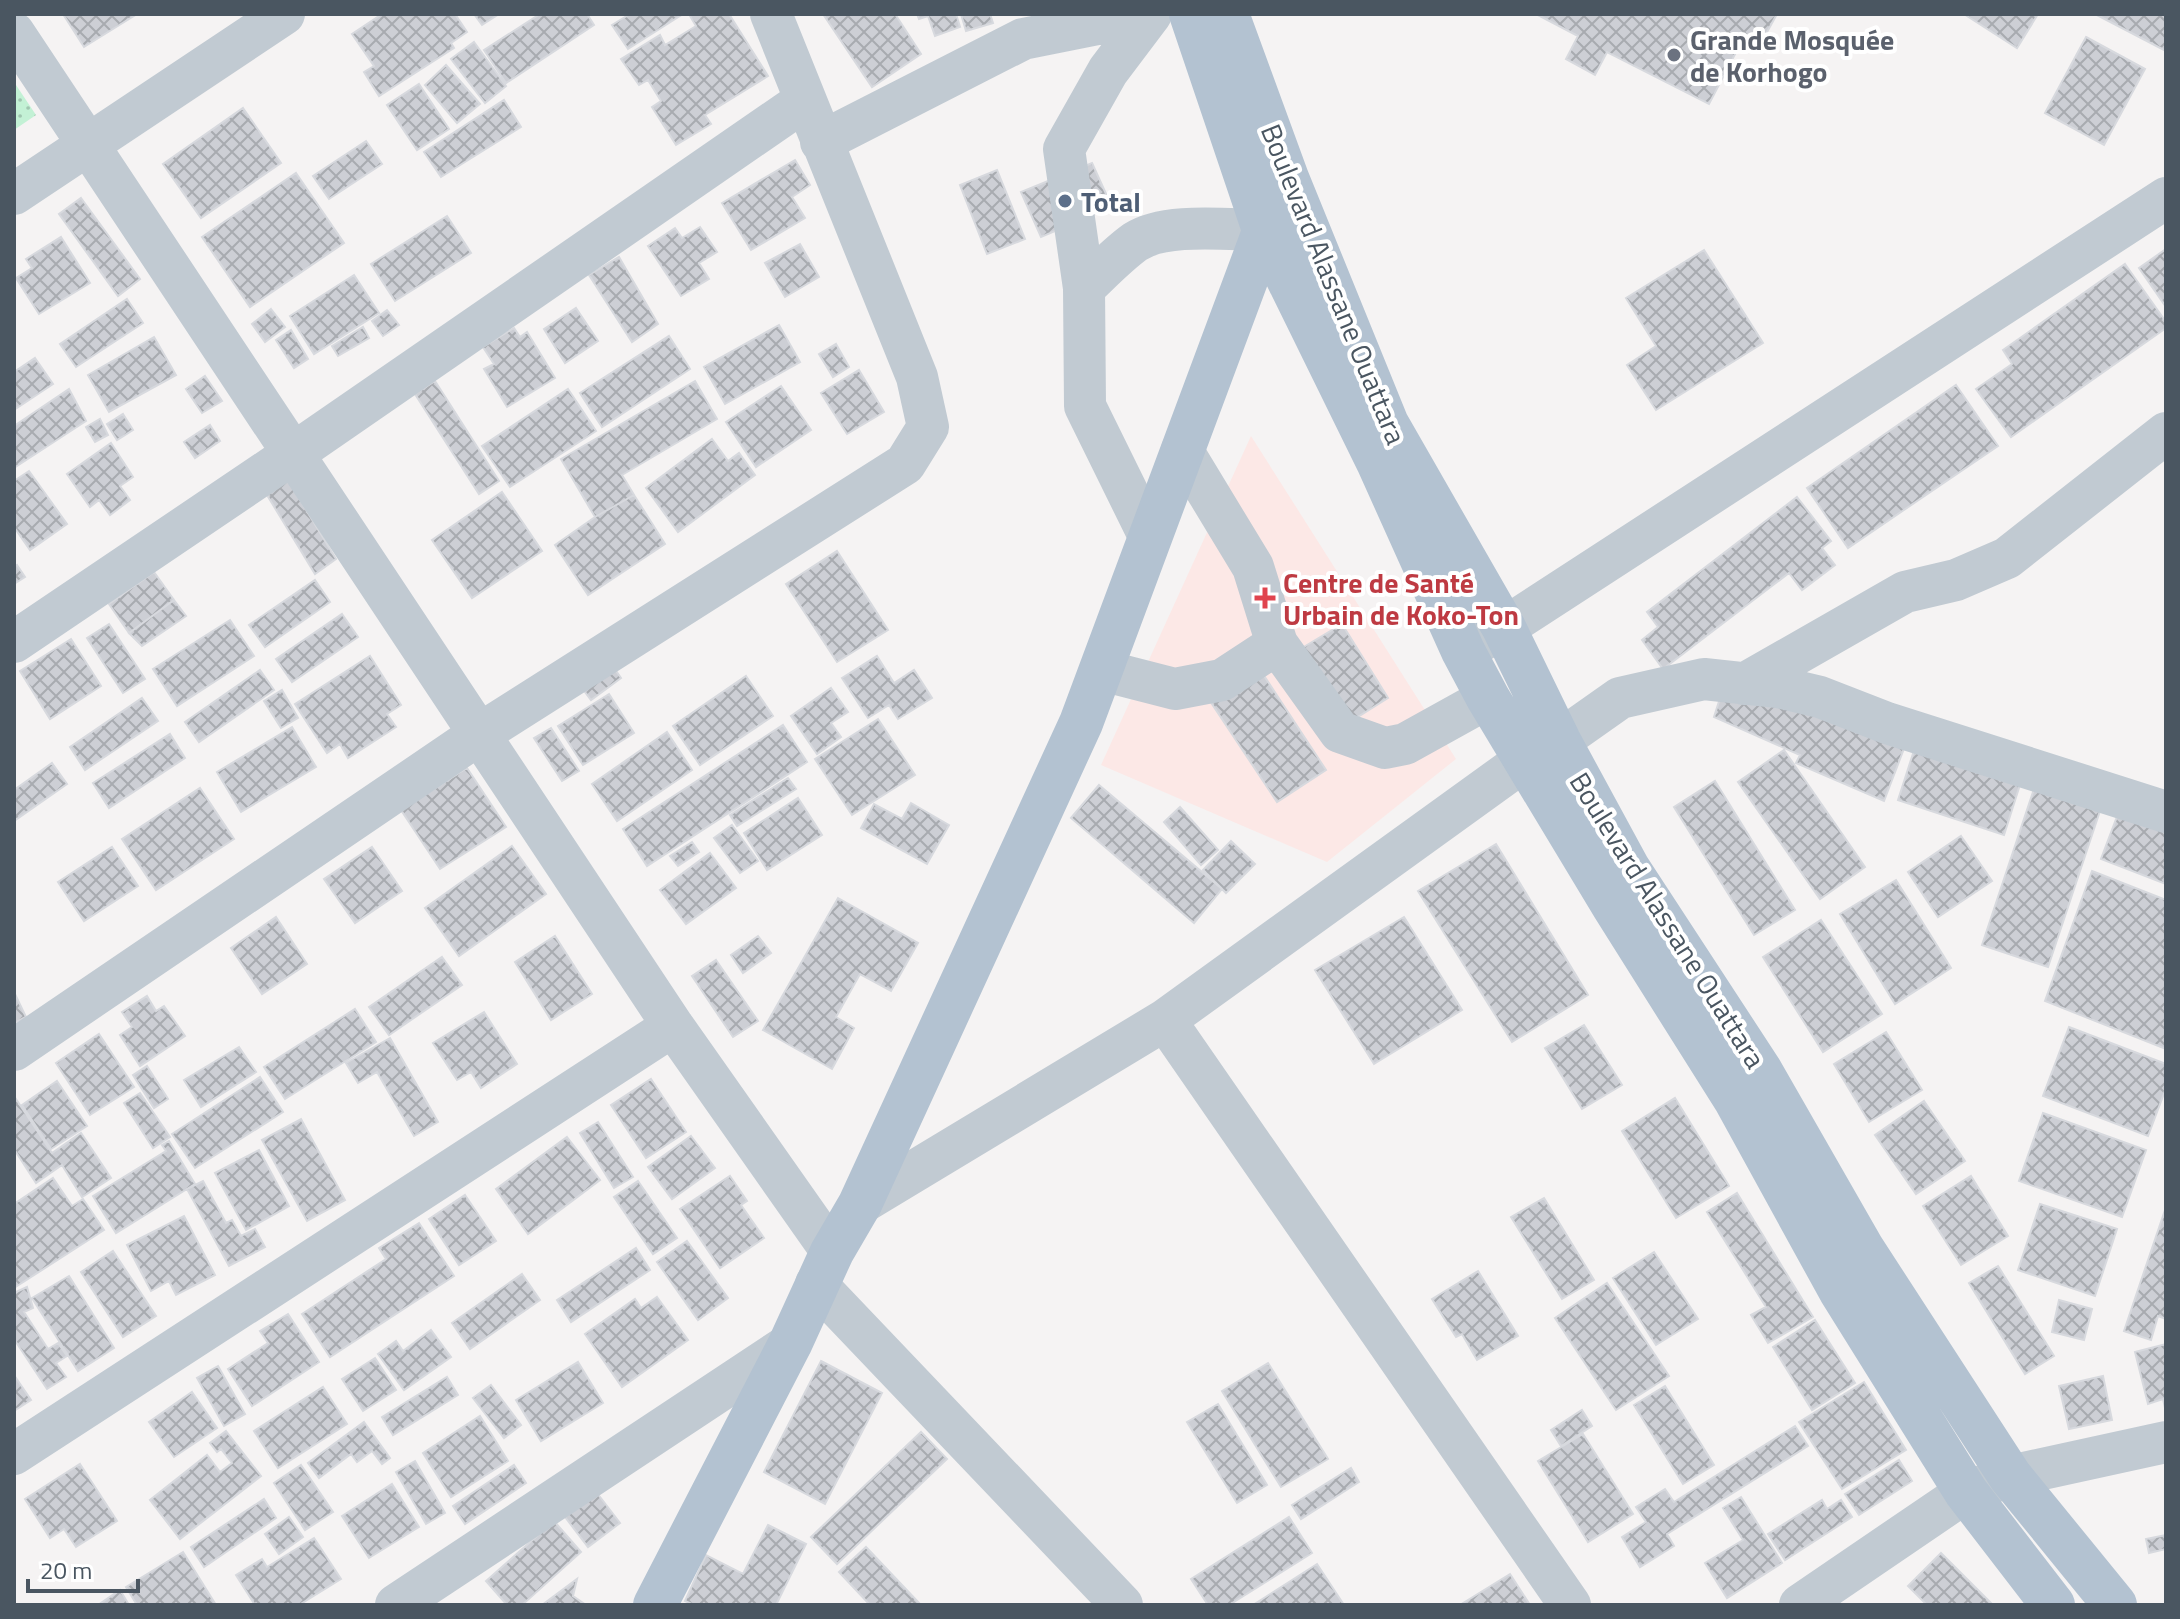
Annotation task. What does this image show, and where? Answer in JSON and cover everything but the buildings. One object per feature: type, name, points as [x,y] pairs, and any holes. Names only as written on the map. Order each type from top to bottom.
[{"type":"main road","name":"Boulevard Alassane Ouattara","points":[[1191,14],[1264,230],[1378,462],[1463,651],[1488,698],[1542,751],[1628,868],[1760,1070],[1862,1248],[2010,1476],[2115,1605]]},
{"type":"main road","name":"Boulevard Alassane Ouattara","points":[[1227,14],[1287,178],[1387,424],[1504,628],[1542,751],[1840,1290],[1966,1492],[2053,1605]]},
{"type":"main road","points":[[655,1605],[790,1344],[824,1268],[860,1204],[1075,738],[1264,230],[1287,178]]},
{"type":"street","points":[[14,194],[284,14]]},
{"type":"street","points":[[14,1050],[481,733],[905,464],[928,427],[917,377],[771,14]]},
{"type":"street","points":[[821,142],[1023,39],[1149,17]]},
{"type":"street","points":[[1149,17],[1108,71],[1064,149],[1084,288],[1085,406],[1150,538]]},
{"type":"street","points":[[14,33],[481,733],[673,1026],[824,1268],[1122,1605]]},
{"type":"street","points":[[14,642],[804,101]]},
{"type":"street","points":[[1463,651],[1504,628],[2166,198]]},
{"type":"street","points":[[1084,288],[1136,241],[1158,233],[1190,229],[1264,230]]},
{"type":"street","points":[[1744,684],[1905,592],[1956,580],[2007,558],[2166,433]]},
{"type":"street","points":[[1182,450],[1253,567],[1277,644],[1340,732],[1385,748],[1405,744],[1488,698]]},
{"type":"street","points":[[1101,670],[1175,689],[1222,680],[1277,644]]},
{"type":"street","points":[[860,1204],[1165,1020],[1620,698],[1704,679],[1778,687],[1820,697],[1887,723],[2166,812]]},
{"type":"street","points":[[1165,1020],[1570,1605]]},
{"type":"street","points":[[14,1454],[673,1026]]},
{"type":"street","points":[[396,1605],[790,1344]]},
{"type":"street","points":[[1800,1605],[1966,1492],[2010,1476],[2166,1442]]},
{"type":"shaded area","name":"Centre de Santé Urbain de Koko-Ton","points":[[1251,436],[1456,759],[1327,862],[1101,765]]},
{"type":"green space","points":[[14,82],[36,115],[14,130]]},
{"type":"place","name":"Grande Mosquée de Korhogo","points":[[1674,55]]},
{"type":"place","name":"Total","points":[[1065,201]]},
{"type":"place","name":"Centre de Santé Urbain de Koko-Ton","points":[[1265,598]]}]
